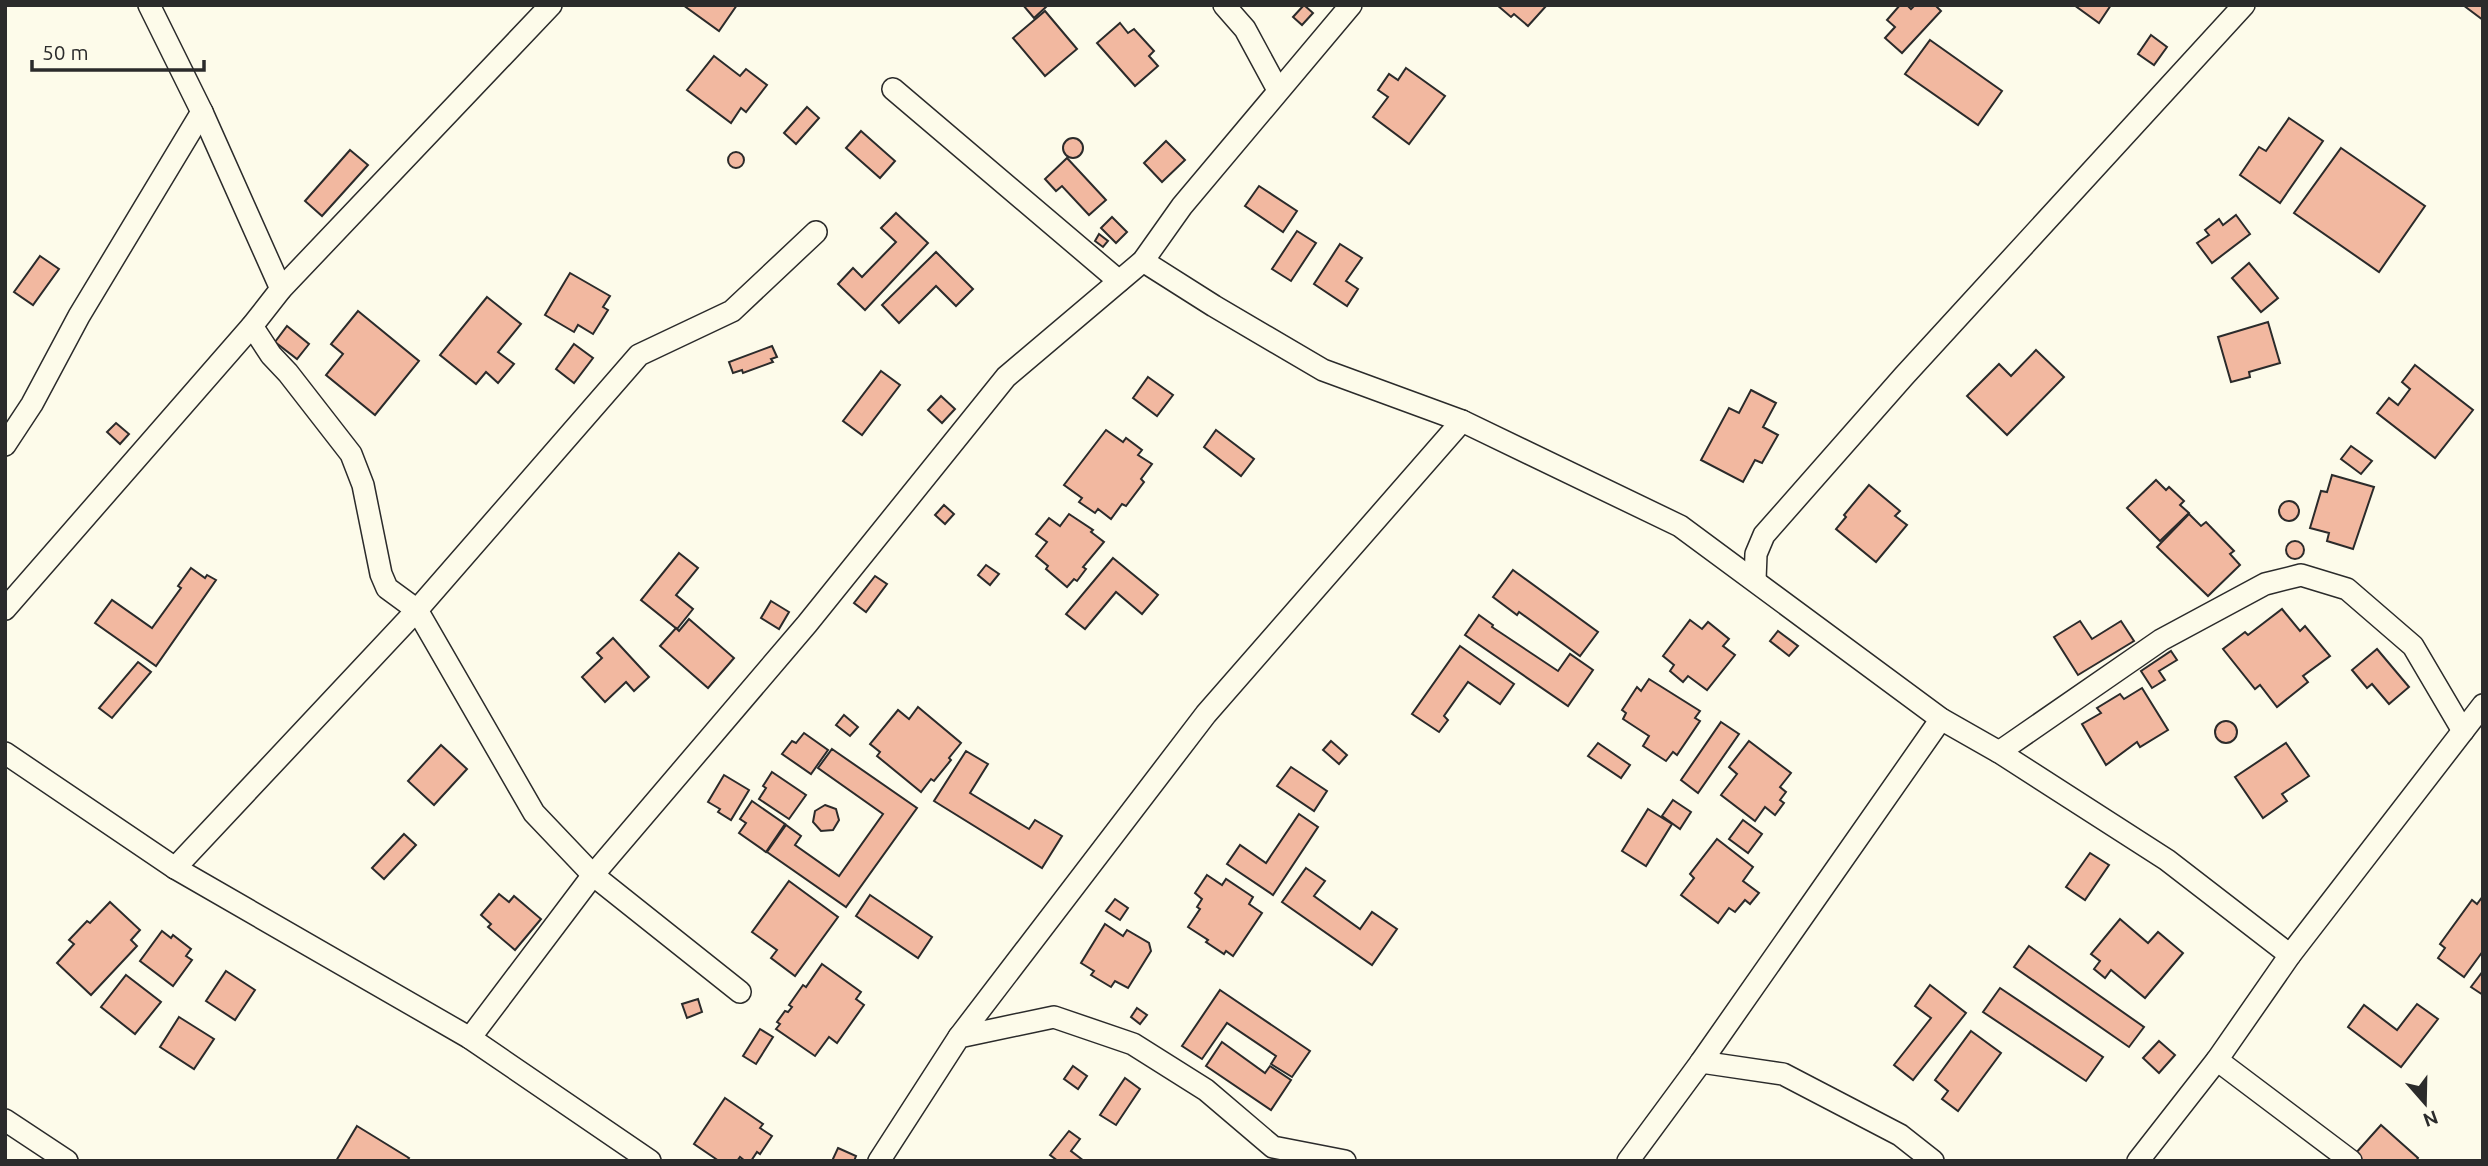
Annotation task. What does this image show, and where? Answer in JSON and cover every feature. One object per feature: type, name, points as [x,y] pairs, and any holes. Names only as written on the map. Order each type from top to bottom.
[{"type":"street","points":[[149,5],[202,112],[281,289]]},
{"type":"street","points":[[5,609],[252,326],[281,289],[551,5]]},
{"type":"street","points":[[1224,5],[1245,29],[1278,90]]},
{"type":"street","points":[[470,1038],[593,875],[807,624],[1006,377],[1143,261],[1182,206],[1351,5]]},
{"type":"street","points":[[1755,580],[1756,554],[1764,535],[1903,376],[2244,5]]},
{"type":"street","points":[[893,89],[1119,281]]},
{"type":"street","points":[[5,445],[32,404],[79,316],[202,112]]},
{"type":"street","points":[[175,868],[418,610],[639,355],[732,311],[816,232]]},
{"type":"street","points":[[1143,261],[1323,370],[1462,421],[1681,526],[1941,719],[1998,752],[2167,860],[2290,955]]},
{"type":"street","points":[[252,326],[271,355],[351,454],[363,485],[381,574],[387,588],[418,610],[534,814],[593,875],[740,992]]},
{"type":"street","points":[[879,1161],[959,1037],[1206,714],[1462,421]]},
{"type":"street","points":[[1998,752],[2161,640],[2265,584],[2301,575],[2347,589],[2413,646],[2463,731]]},
{"type":"street","points":[[2138,1161],[2217,1060],[2290,955],[2483,705]]},
{"type":"street","points":[[1628,1161],[1702,1062],[1941,719]]},
{"type":"street","points":[[5,753],[175,868],[470,1038],[650,1161]]},
{"type":"street","points":[[959,1037],[1054,1017],[1133,1044],[1206,1090],[1273,1147],[1345,1161]]},
{"type":"street","points":[[2217,1060],[2351,1161]]},
{"type":"street","points":[[1702,1062],[1783,1074],[1900,1135],[1933,1161]]},
{"type":"street","points":[[5,1120],[67,1161]]},
{"type":"building","points":[[683,5],[737,5],[719,31]]},
{"type":"building","points":[[1023,5],[1047,5],[1047,6],[1034,18]]},
{"type":"building","points":[[1304,5],[1313,13],[1302,25],[1293,17]]},
{"type":"building","points":[[1497,5],[1547,5],[1528,26]]},
{"type":"building","points":[[1900,5],[1907,5],[1911,9],[1915,5],[1935,5],[1941,11],[1902,53],[1885,38],[1895,27],[1887,20]]},
{"type":"building","points":[[2074,5],[2111,5],[2099,23]]},
{"type":"building","points":[[2463,5],[2483,5],[2483,20]]},
{"type":"building","points":[[1045,11],[1077,49],[1045,76],[1013,38]]},
{"type":"building","points":[[1120,23],[1128,33],[1134,29],[1154,51],[1149,56],[1158,66],[1135,86],[1097,43]]},
{"type":"building","points":[[2151,35],[2167,47],[2154,65],[2138,54]]},
{"type":"building","points":[[1930,40],[2002,91],[1978,125],[1905,74]]},
{"type":"building","points":[[714,56],[740,76],[746,69],[767,85],[746,112],[741,108],[731,123],[687,90]]},
{"type":"building","points":[[1406,68],[1445,96],[1409,144],[1373,117],[1388,97],[1378,90],[1389,74],[1398,80]]},
{"type":"building","points":[[807,107],[819,118],[796,144],[784,133]]},
{"type":"building","points":[[2289,118],[2323,141],[2280,203],[2240,175],[2259,147],[2266,151]]},
{"type":"building","points":[[861,131],[895,161],[880,178],[846,148]]},
{"type":"building","points":[[1069,138],[1077,138],[1083,148],[1077,158],[1069,158],[1063,152],[1063,144]]},
{"type":"building","points":[[1166,141],[1185,160],[1162,182],[1144,163]]},
{"type":"building","points":[[2341,148],[2425,206],[2379,272],[2294,213]]},
{"type":"building","points":[[350,150],[368,165],[322,216],[305,201]]},
{"type":"building","points":[[736,152],[742,154],[742,166],[736,168],[730,166],[728,160],[730,154]]},
{"type":"building","points":[[1067,158],[1106,200],[1089,215],[1062,186],[1056,191],[1045,179]]},
{"type":"building","points":[[1259,186],[1297,211],[1283,232],[1245,206]]},
{"type":"building","points":[[896,213],[928,243],[865,310],[838,284],[853,268],[862,277],[896,242],[881,228]]},
{"type":"building","points":[[2236,215],[2250,234],[2212,263],[2197,243],[2209,235],[2205,230],[2219,219],[2223,225]]},
{"type":"building","points":[[1112,217],[1127,232],[1116,243],[1101,228]]},
{"type":"building","points":[[1297,231],[1316,243],[1291,281],[1272,269]]},
{"type":"building","points":[[1099,234],[1108,241],[1103,247],[1095,241]]},
{"type":"building","points":[[1340,244],[1362,258],[1346,281],[1358,289],[1347,306],[1314,284]]},
{"type":"building","points":[[936,252],[973,289],[956,306],[936,286],[899,323],[882,305]]},
{"type":"building","points":[[40,256],[59,269],[33,305],[14,292]]},
{"type":"building","points":[[2249,263],[2278,298],[2261,312],[2232,278]]},
{"type":"building","points":[[570,273],[610,296],[603,307],[608,310],[593,334],[578,325],[574,332],[545,315]]},
{"type":"building","points":[[487,297],[521,324],[498,352],[514,364],[498,383],[486,372],[476,384],[440,355]]},
{"type":"building","points":[[358,311],[419,361],[375,415],[326,375],[343,354],[331,344]]},
{"type":"building","points":[[2268,322],[2280,363],[2249,372],[2250,377],[2231,382],[2218,337]]},
{"type":"building","points":[[287,326],[309,344],[297,359],[275,342]]},
{"type":"building","points":[[574,344],[593,358],[574,383],[556,369]]},
{"type":"building","points":[[772,346],[777,357],[771,359],[773,362],[743,373],[742,370],[733,373],[729,362]]},
{"type":"building","points":[[2036,350],[2064,377],[2007,435],[1967,396],[1999,364],[2011,376]]},
{"type":"building","points":[[2415,365],[2473,410],[2435,458],[2377,413],[2389,398],[2398,405],[2410,389],[2402,382]]},
{"type":"building","points":[[881,371],[900,385],[862,435],[843,421]]},
{"type":"building","points":[[1148,377],[1173,395],[1157,416],[1133,398]]},
{"type":"building","points":[[1751,390],[1776,403],[1763,427],[1778,435],[1762,463],[1755,460],[1743,482],[1701,460],[1729,408],[1739,413]]},
{"type":"building","points":[[941,396],[955,409],[942,423],[928,410]]},
{"type":"building","points":[[116,423],[129,434],[120,444],[107,432]]},
{"type":"building","points":[[1106,430],[1123,442],[1126,438],[1142,450],[1138,455],[1152,464],[1141,479],[1144,482],[1126,506],[1122,504],[1111,519],[1098,509],[1095,513],[1079,502],[1082,498],[1064,485]]},
{"type":"building","points":[[1216,430],[1254,459],[1241,476],[1204,447]]},
{"type":"building","points":[[2351,446],[2372,461],[2361,474],[2341,459]]},
{"type":"building","points":[[2332,475],[2374,487],[2353,549],[2327,541],[2329,533],[2310,528],[2321,491],[2327,492]]},
{"type":"building","points":[[2156,480],[2166,490],[2169,487],[2184,501],[2180,505],[2189,513],[2160,541],[2127,508]]},
{"type":"building","points":[[1869,485],[1900,511],[1895,516],[1907,525],[1876,562],[1836,529]]},
{"type":"building","points":[[2289,501],[2296,504],[2299,511],[2296,518],[2289,521],[2282,518],[2279,511],[2282,504]]},
{"type":"building","points":[[944,505],[954,514],[945,524],[935,515]]},
{"type":"building","points":[[1069,514],[1093,530],[1091,532],[1104,542],[1083,567],[1086,569],[1077,581],[1074,579],[1067,587],[1046,569],[1048,566],[1036,556],[1047,542],[1036,534],[1049,518],[1060,526]]},
{"type":"building","points":[[2189,514],[2201,526],[2206,522],[2234,551],[2230,554],[2240,565],[2208,596],[2157,547]]},
{"type":"building","points":[[2295,541],[2301,544],[2304,550],[2301,556],[2295,559],[2289,556],[2286,550],[2289,544]]},
{"type":"building","points":[[679,553],[698,568],[676,595],[693,609],[677,629],[641,600]]},
{"type":"building","points":[[1113,558],[1158,595],[1142,614],[1116,592],[1085,629],[1066,614]]},
{"type":"building","points":[[986,565],[999,574],[990,585],[978,575]]},
{"type":"building","points":[[191,568],[205,578],[207,575],[216,580],[156,666],[95,623],[112,600],[152,628],[181,588],[178,586]]},
{"type":"building","points":[[1513,570],[1598,632],[1580,656],[1519,612],[1517,615],[1493,597]]},
{"type":"building","points":[[875,576],[887,584],[866,612],[854,603]]},
{"type":"building","points":[[771,601],[789,612],[779,629],[761,618]]},
{"type":"building","points":[[2282,609],[2300,631],[2305,626],[2330,656],[2303,676],[2308,682],[2277,707],[2260,685],[2255,689],[2223,649],[2245,632],[2248,635]]},
{"type":"building","points":[[1479,615],[1493,625],[1492,627],[1558,671],[1570,654],[1593,670],[1568,706],[1465,635]]},
{"type":"building","points":[[689,619],[734,658],[708,688],[660,646],[676,628],[679,631]]},
{"type":"building","points":[[1690,620],[1702,629],[1708,622],[1729,639],[1723,646],[1735,655],[1707,690],[1688,676],[1683,682],[1670,671],[1674,665],[1663,656]]},
{"type":"building","points":[[2080,621],[2092,639],[2121,621],[2134,641],[2078,675],[2054,637]]},
{"type":"building","points":[[1778,631],[1798,646],[1789,656],[1770,641]]},
{"type":"building","points":[[613,638],[649,677],[634,691],[626,682],[605,702],[582,677],[602,658],[597,653]]},
{"type":"building","points":[[1460,646],[1514,684],[1500,704],[1468,682],[1444,716],[1448,720],[1439,732],[1412,714]]},
{"type":"building","points":[[2377,649],[2409,687],[2389,704],[2372,684],[2367,688],[2352,670]]},
{"type":"building","points":[[2171,651],[2177,660],[2159,671],[2165,680],[2152,688],[2141,671]]},
{"type":"building","points":[[138,662],[151,672],[112,718],[99,708]]},
{"type":"building","points":[[1649,679],[1700,711],[1695,718],[1700,721],[1677,755],[1673,752],[1666,761],[1643,746],[1649,736],[1623,719],[1626,713],[1622,710],[1637,687],[1641,691]]},
{"type":"building","points":[[2142,688],[2168,730],[2140,747],[2137,742],[2106,765],[2082,724],[2101,713],[2097,708],[2120,694],[2124,699]]},
{"type":"building","points":[[918,707],[961,743],[934,781],[931,779],[921,792],[877,756],[880,752],[870,744],[898,710],[909,719]]},
{"type":"building","points":[[844,715],[858,727],[850,736],[836,725]]},
{"type":"building","points":[[2222,721],[2230,721],[2237,728],[2237,736],[2230,743],[2222,743],[2215,736],[2215,728]]},
{"type":"building","points":[[1721,722],[1739,734],[1698,793],[1681,780]]},
{"type":"building","points":[[804,733],[828,750],[811,774],[782,754],[792,741],[796,743]]},
{"type":"building","points":[[1331,741],[1347,755],[1339,764],[1323,750]]},
{"type":"building","points":[[1749,741],[1791,773],[1780,787],[1786,792],[1780,800],[1784,803],[1775,815],[1765,807],[1755,821],[1721,795],[1737,774],[1729,767]]},
{"type":"building","points":[[1598,743],[1630,765],[1621,778],[1588,756]]},
{"type":"building","points":[[2286,743],[2309,776],[2282,794],[2287,801],[2263,818],[2235,777]]},
{"type":"building","points":[[441,745],[467,769],[434,805],[408,781]]},
{"type":"building","points":[[832,749],[917,808],[846,907],[767,852],[786,825],[801,836],[795,845],[839,876],[883,814],[818,768]]},
{"type":"building","points":[[966,751],[988,764],[970,793],[1029,829],[1035,820],[1062,836],[1042,868],[934,801]]},
{"type":"building","points":[[1291,767],[1327,791],[1314,811],[1277,786]]},
{"type":"building","points":[[772,772],[806,795],[789,819],[759,799]]},
{"type":"building","points":[[724,775],[749,790],[731,820],[708,802]]},
{"type":"building","points":[[1673,800],[1691,812],[1680,829],[1662,816]]},
{"type":"building","points":[[752,801],[785,824],[766,852],[739,833],[746,823],[740,819]]},
{"type":"building","points":[[825,805],[836,809],[839,820],[833,830],[821,831],[813,822],[815,811]]},
{"type":"building","points":[[1648,809],[1672,824],[1646,866],[1622,851]]},
{"type":"building","points":[[1299,814],[1318,827],[1273,895],[1227,864],[1240,845],[1266,863]]},
{"type":"building","points":[[1743,820],[1762,834],[1748,853],[1729,839]]},
{"type":"building","points":[[404,834],[416,845],[384,879],[372,868]]},
{"type":"building","points":[[1717,839],[1753,867],[1743,881],[1759,893],[1750,904],[1745,900],[1735,912],[1729,908],[1718,923],[1681,895],[1694,878],[1690,874]]},
{"type":"building","points":[[2090,853],[2109,865],[2085,900],[2066,887]]},
{"type":"building","points":[[1306,868],[1325,881],[1314,896],[1360,929],[1372,912],[1397,929],[1372,965],[1282,902]]},
{"type":"building","points":[[1207,875],[1222,885],[1226,879],[1253,897],[1249,904],[1262,913],[1233,956],[1226,951],[1224,954],[1188,927],[1200,909],[1197,907],[1202,899],[1195,893]]},
{"type":"building","points":[[789,881],[838,917],[795,976],[771,958],[777,950],[752,932]]},
{"type":"building","points":[[499,894],[509,902],[514,896],[541,919],[515,950],[488,927],[491,924],[481,915]]},
{"type":"building","points":[[870,895],[932,937],[918,958],[856,916]]},
{"type":"building","points":[[2483,896],[2483,951],[2464,977],[2438,958],[2445,948],[2440,944],[2472,900],[2477,904]]},
{"type":"building","points":[[1115,899],[1128,908],[1120,920],[1106,911]]},
{"type":"building","points":[[110,902],[140,930],[131,940],[137,946],[91,995],[57,963],[74,944],[69,940]]},
{"type":"building","points":[[2120,919],[2148,943],[2158,932],[2183,953],[2145,998],[2111,970],[2105,978],[2094,969],[2100,961],[2091,954]]},
{"type":"building","points":[[1105,924],[1123,936],[1127,930],[1149,943],[1151,951],[1128,988],[1115,981],[1111,987],[1091,975],[1094,971],[1081,963]]},
{"type":"building","points":[[162,931],[171,938],[173,935],[191,949],[186,956],[192,960],[173,986],[140,961]]},
{"type":"building","points":[[2029,946],[2144,1027],[2129,1047],[2014,967]]},
{"type":"building","points":[[822,964],[861,992],[856,999],[864,1005],[837,1043],[829,1037],[815,1056],[776,1029],[780,1024],[777,1022],[785,1011],[788,1012],[792,1007],[789,1005],[803,985],[806,987]]},
{"type":"building","points":[[226,971],[255,990],[235,1020],[206,1001]]},
{"type":"building","points":[[2483,971],[2483,995],[2471,987]]},
{"type":"building","points":[[126,975],[161,1002],[135,1034],[101,1007]]},
{"type":"building","points":[[1930,985],[1966,1013],[1913,1080],[1894,1065],[1931,1018],[1915,1006]]},
{"type":"building","points":[[2000,988],[2103,1057],[2086,1081],[1983,1012]]},
{"type":"building","points":[[1220,990],[1310,1051],[1292,1077],[1271,1064],[1276,1056],[1227,1023],[1202,1059],[1182,1046]]},
{"type":"building","points":[[698,999],[702,1012],[687,1018],[682,1004]]},
{"type":"building","points":[[2417,1004],[2438,1019],[2401,1067],[2348,1027],[2364,1005],[2397,1030]]},
{"type":"building","points":[[1137,1008],[1147,1015],[1140,1024],[1131,1017]]},
{"type":"building","points":[[179,1017],[214,1039],[194,1069],[160,1047]]},
{"type":"building","points":[[760,1029],[773,1037],[756,1064],[743,1056]]},
{"type":"building","points":[[1971,1031],[2001,1053],[1958,1111],[1942,1099],[1948,1091],[1935,1080]]},
{"type":"building","points":[[2159,1041],[2175,1055],[2159,1073],[2143,1058]]},
{"type":"building","points":[[1222,1042],[1265,1073],[1270,1066],[1291,1080],[1271,1110],[1206,1066]]},
{"type":"building","points":[[1073,1066],[1087,1076],[1078,1089],[1064,1079]]},
{"type":"building","points":[[1125,1078],[1140,1089],[1116,1125],[1100,1115]]},
{"type":"building","points":[[725,1098],[763,1124],[760,1128],[772,1136],[760,1154],[757,1152],[751,1161],[740,1157],[737,1161],[719,1161],[694,1144]]},
{"type":"building","points":[[2381,1125],[2418,1158],[2416,1161],[2363,1161],[2355,1154]]},
{"type":"building","points":[[357,1126],[409,1158],[407,1161],[336,1161]]},
{"type":"building","points":[[1069,1131],[1080,1139],[1071,1151],[1084,1161],[1058,1161],[1050,1155]]},
{"type":"building","points":[[838,1148],[856,1156],[854,1161],[832,1161]]}]
